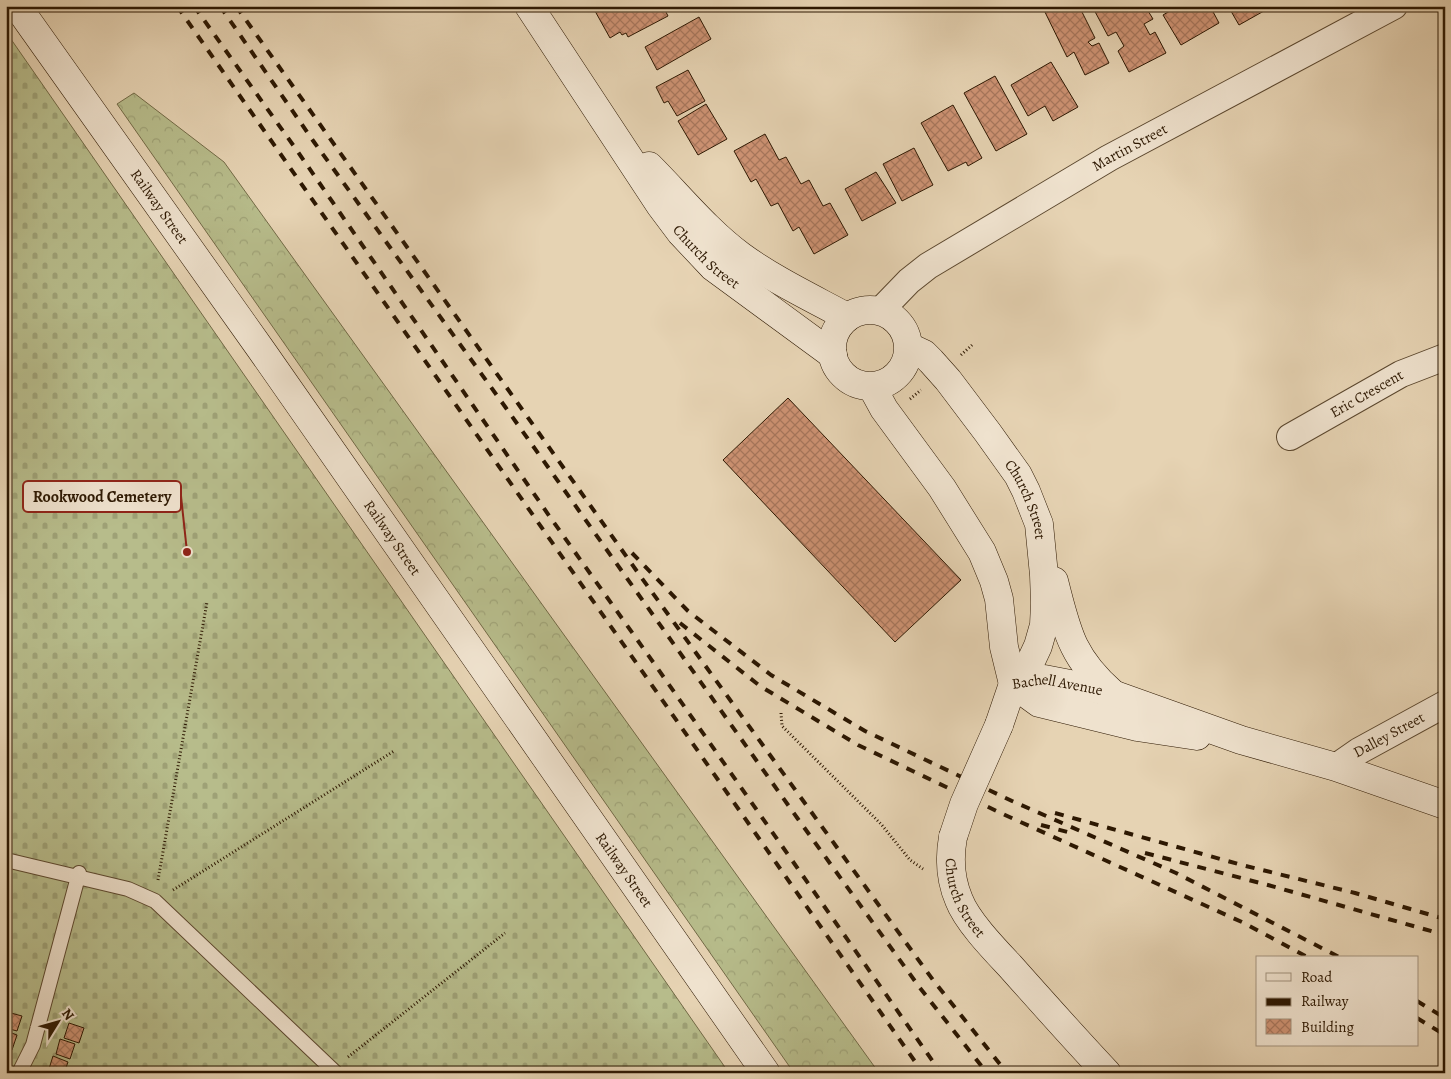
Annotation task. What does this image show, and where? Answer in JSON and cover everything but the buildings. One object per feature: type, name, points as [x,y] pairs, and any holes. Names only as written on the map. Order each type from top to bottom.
[{"type":"main road","name":"Railway Street","points":[[17,6],[262,351],[766,1073]]},
{"type":"main road","name":"Church Street","points":[[529,6],[660,205],[681,233],[713,267],[833,355]]},
{"type":"main road","name":"Church Street","points":[[611,128],[707,226],[740,255],[757,267],[847,317]]},
{"type":"main road","points":[[868,310],[880,311],[891,316],[900,324],[906,335],[909,348],[904,366],[898,375],[882,385],[872,387],[860,385],[849,380],[840,372],[834,362],[833,337],[847,317],[857,312],[868,310]]},
{"type":"main road","name":"Church Street","points":[[909,348],[924,354],[932,361],[1018,475],[1039,524],[1044,575],[1044,625],[1032,661],[1013,684],[952,837],[950,865],[955,888],[960,902],[971,919],[998,953],[1107,1073]]},
{"type":"main road","points":[[872,387],[884,409],[942,488],[982,552],[999,599],[1004,646],[1013,684]]},
{"type":"main road","points":[[1039,524],[1071,641],[1087,668],[1113,694]]},
{"type":"main road","name":"Bachell Avenue","points":[[1013,684],[1044,679],[1088,687],[1113,694],[1241,740],[1336,768],[1445,805]]},
{"type":"main road","name":"Bachell Avenue","points":[[1013,684],[1039,703],[1156,731],[1241,740]]},
{"type":"street","name":"Martin Street","points":[[880,311],[909,281],[928,266],[1109,158],[1394,6]]},
{"type":"street","name":"Eric Crescent","points":[[1290,437],[1401,374],[1445,357]]},
{"type":"street","name":"Dalley Street","points":[[1336,768],[1359,751],[1445,704]]},
{"type":"lane","points":[[6,860],[128,888],[155,901],[334,1071]]},
{"type":"lane","points":[[19,1073],[33,1045],[78,875]]},
{"type":"path","points":[[155,901],[207,602]]},
{"type":"path","points":[[781,713],[782,726],[881,824],[910,860],[955,888]]},
{"type":"path","points":[[155,901],[394,751]]},
{"type":"path","points":[[334,1071],[505,933]]},
{"type":"green space","points":[[6,32],[729,1073],[6,1073]]},
{"type":"green space","points":[[134,93],[224,162],[879,1073],[794,1073],[117,104]]},
{"type":"railway","points":[[177,6],[923,1073]]},
{"type":"railway","points":[[194,6],[941,1073]]},
{"type":"railway","points":[[220,6],[314,142],[798,819],[920,988],[987,1073]]},
{"type":"railway","points":[[236,6],[641,577],[933,980],[1007,1073]]},
{"type":"railway","points":[[632,553],[688,611],[771,675],[865,731],[1012,801],[1176,873],[1337,956]]},
{"type":"railway","points":[[680,623],[760,686],[858,745],[1005,815],[1244,923],[1305,956]]},
{"type":"railway","points":[[1055,813],[1445,919]]},
{"type":"railway","points":[[1041,825],[1075,834]]},
{"type":"railway","points":[[1145,853],[1268,885],[1445,935]]},
{"type":"railway","points":[[1418,1002],[1445,1018]]},
{"type":"railway","points":[[1418,1019],[1445,1035]]},
{"type":"place","name":"Rookwood Cemetery","points":[[187,552]]}]
